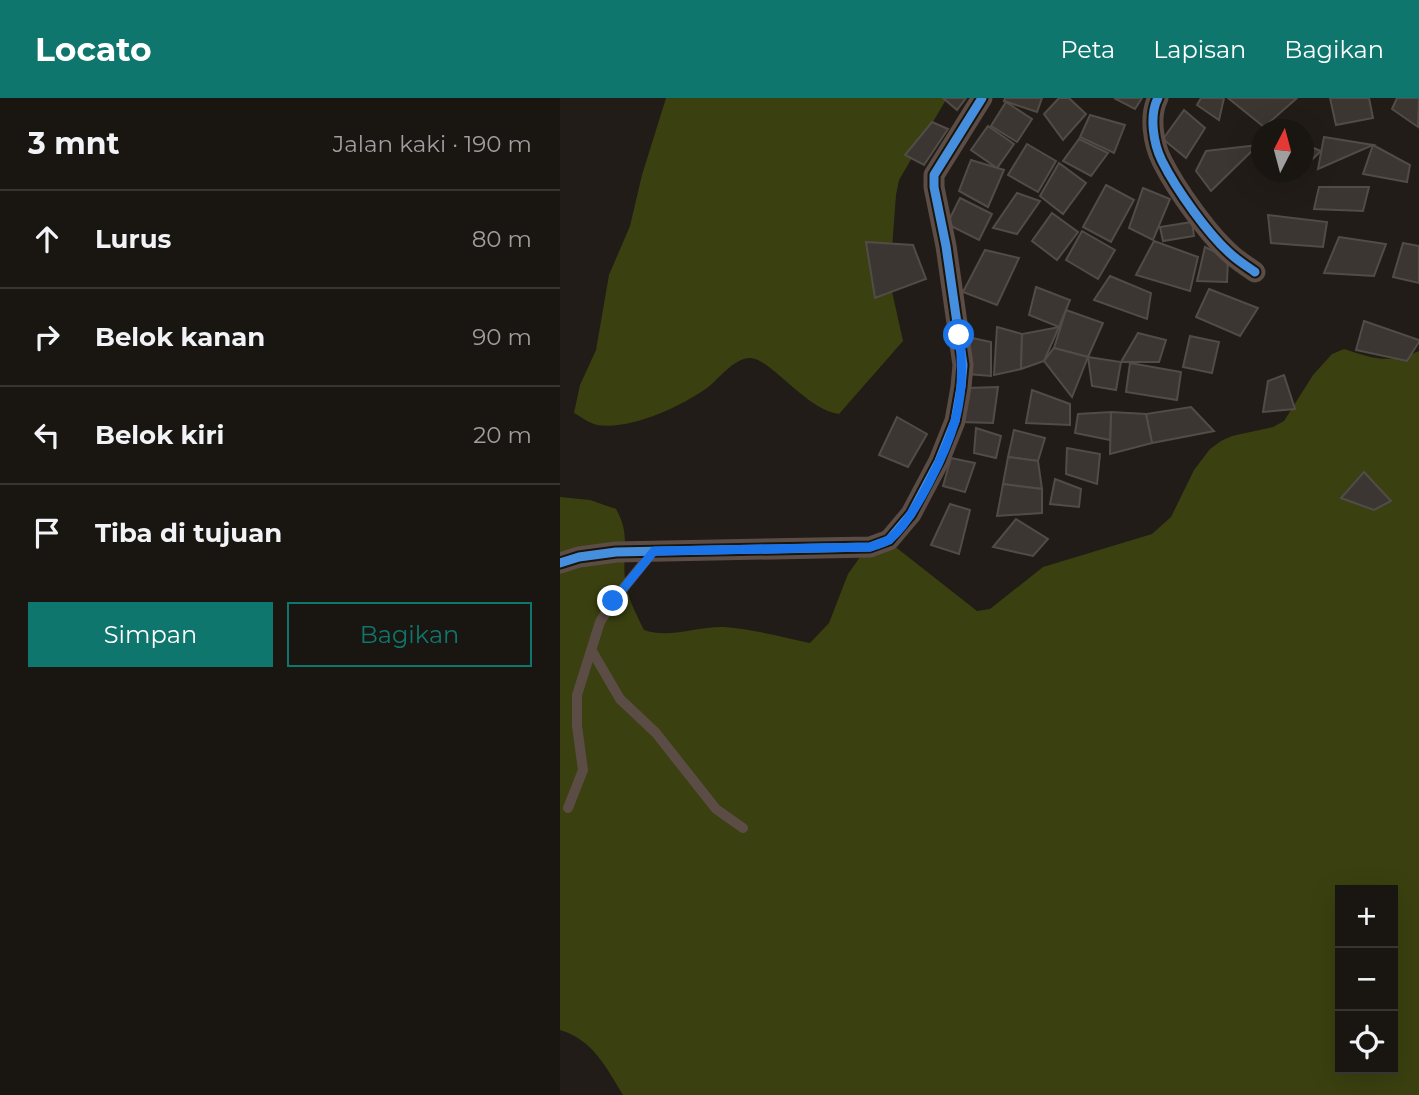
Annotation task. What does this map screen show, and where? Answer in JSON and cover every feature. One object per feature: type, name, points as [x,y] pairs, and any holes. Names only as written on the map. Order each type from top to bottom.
[{"type":"street","points":[[560,563],[579,557],[616,552],[870,547],[889,540],[911,514],[939,461],[955,421],[963,365],[934,175],[982,98]]},
{"type":"street","points":[[1158,98],[1154,106],[1153,126],[1161,159],[1198,217],[1231,255],[1255,272]]},
{"type":"lane","points":[[568,808],[583,770],[578,735],[577,695],[600,622],[613,601],[654,551]]},
{"type":"lane","points":[[592,651],[620,699],[656,733],[716,809],[743,828]]},
{"type":"green space","points":[[666,98],[947,98],[899,180],[896,195],[891,287],[903,341],[839,414],[814,404],[769,367],[750,358],[738,361],[707,388],[683,403],[640,421],[610,426],[597,425],[574,413],[580,385],[596,350],[609,275],[630,226],[642,175]]},
{"type":"green space","points":[[1344,349],[1381,359],[1399,358],[1419,351],[1419,1095],[623,1095],[598,1056],[581,1040],[560,1030],[560,497],[590,500],[616,509],[625,535],[626,586],[644,630],[674,633],[724,627],[757,631],[810,643],[829,623],[848,574],[865,550],[893,545],[977,611],[990,609],[1043,567],[1152,534],[1171,517],[1194,470],[1210,449],[1232,436],[1273,427],[1284,421],[1313,375],[1332,354]]},
{"type":"building","points":[[943,98],[966,98],[957,110]]},
{"type":"building","points":[[1005,98],[1042,98],[1037,112],[1004,101]]},
{"type":"building","points":[[1059,98],[1069,98],[1086,114],[1063,140],[1044,114]]},
{"type":"building","points":[[1114,98],[1142,98],[1135,109]]},
{"type":"building","points":[[1201,98],[1224,98],[1219,120],[1197,105]]},
{"type":"building","points":[[1228,98],[1297,98],[1273,119],[1254,119]]},
{"type":"building","points":[[1330,98],[1369,98],[1373,118],[1336,125]]},
{"type":"building","points":[[1397,98],[1419,98],[1418,127],[1392,109]]},
{"type":"building","points":[[1006,102],[1032,119],[1017,142],[991,126]]},
{"type":"building","points":[[1184,110],[1205,128],[1186,158],[1163,139]]},
{"type":"building","points":[[1090,115],[1125,125],[1114,153],[1080,137]]},
{"type":"building","points":[[932,122],[948,129],[924,165],[905,155]]},
{"type":"building","points":[[988,126],[1014,144],[997,168],[971,150]]},
{"type":"building","points":[[1324,137],[1373,145],[1318,169]]},
{"type":"building","points":[[1079,139],[1108,153],[1091,176],[1063,161]]},
{"type":"building","points":[[1027,144],[1056,161],[1038,192],[1008,175]]},
{"type":"building","points":[[1373,145],[1410,165],[1407,182],[1363,174]]},
{"type":"building","points":[[1251,146],[1251,152],[1211,191],[1196,171],[1206,151]]},
{"type":"building","points":[[1314,148],[1321,151],[1314,158]]},
{"type":"building","points":[[971,160],[1004,170],[988,207],[959,191]]},
{"type":"building","points":[[1059,163],[1086,183],[1063,214],[1040,196]]},
{"type":"building","points":[[1106,185],[1134,200],[1111,242],[1083,227]]},
{"type":"building","points":[[1319,187],[1369,187],[1363,211],[1314,209]]},
{"type":"building","points":[[1143,188],[1170,199],[1153,240],[1129,228]]},
{"type":"building","points":[[1017,193],[1040,201],[1017,234],[993,228]]},
{"type":"building","points":[[960,198],[992,214],[979,240],[947,224]]},
{"type":"building","points":[[1052,213],[1078,232],[1057,260],[1032,241]]},
{"type":"building","points":[[1268,215],[1327,222],[1323,247],[1271,243]]},
{"type":"building","points":[[1192,222],[1194,236],[1163,241],[1160,227]]},
{"type":"building","points":[[1082,231],[1115,250],[1098,279],[1066,260]]},
{"type":"building","points":[[1339,237],[1386,244],[1374,276],[1324,273]]},
{"type":"building","points":[[1154,241],[1198,257],[1190,291],[1136,275]]},
{"type":"building","points":[[866,242],[913,245],[926,279],[875,298]]},
{"type":"building","points":[[1403,243],[1419,246],[1419,283],[1393,277]]},
{"type":"building","points":[[1205,247],[1228,258],[1227,282],[1197,281]]},
{"type":"building","points":[[985,250],[1019,258],[997,305],[963,292]]},
{"type":"building","points":[[1110,276],[1151,293],[1147,319],[1094,300]]},
{"type":"building","points":[[1036,287],[1070,300],[1059,327],[1029,315]]},
{"type":"building","points":[[1209,289],[1258,308],[1240,336],[1196,317]]},
{"type":"building","points":[[1066,310],[1103,323],[1088,357],[1054,348]]},
{"type":"building","points":[[1364,321],[1419,342],[1407,361],[1356,350]]},
{"type":"building","points":[[997,327],[1022,334],[1021,369],[994,375]]},
{"type":"building","points":[[1059,327],[1044,361],[1021,369],[1022,334]]},
{"type":"building","points":[[1138,333],[1166,340],[1159,362],[1121,362]]},
{"type":"building","points":[[963,336],[991,342],[991,376],[967,374]]},
{"type":"building","points":[[1190,336],[1219,342],[1212,373],[1183,367]]},
{"type":"building","points":[[1054,348],[1088,357],[1072,397],[1044,361]]},
{"type":"building","points":[[1088,357],[1121,362],[1116,390],[1092,386]]},
{"type":"building","points":[[1130,363],[1181,372],[1177,400],[1126,392]]},
{"type":"building","points":[[1284,375],[1295,409],[1263,412],[1268,381]]},
{"type":"building","points":[[998,387],[993,423],[960,422],[966,388]]},
{"type":"building","points":[[1032,390],[1070,404],[1070,425],[1026,423]]},
{"type":"building","points":[[1191,407],[1214,431],[1152,443],[1146,414]]},
{"type":"building","points":[[1111,412],[1146,414],[1152,443],[1110,454]]},
{"type":"building","points":[[1111,412],[1110,440],[1075,433],[1078,414]]},
{"type":"building","points":[[897,417],[927,434],[908,467],[879,455]]},
{"type":"building","points":[[976,428],[1001,436],[996,458],[974,453]]},
{"type":"building","points":[[1014,430],[1045,438],[1038,461],[1008,457]]},
{"type":"building","points":[[1067,448],[1100,454],[1097,484],[1066,474]]},
{"type":"building","points":[[1008,457],[1038,461],[1042,489],[1003,484]]},
{"type":"building","points":[[951,458],[975,463],[965,492],[943,486]]},
{"type":"building","points":[[1364,472],[1391,501],[1374,510],[1341,498]]},
{"type":"building","points":[[1055,479],[1081,489],[1079,507],[1050,504]]},
{"type":"building","points":[[1003,484],[1042,489],[1042,513],[997,516]]},
{"type":"building","points":[[950,504],[970,510],[959,554],[931,545]]},
{"type":"building","points":[[1016,519],[1048,539],[1033,556],[993,547]]},
{"type":"cycle path","points":[[560,563],[579,557],[616,552],[870,547],[889,540],[911,514],[939,461],[955,421],[963,365],[934,175],[982,98]]},
{"type":"cycle path","points":[[1158,98],[1154,112],[1154,138],[1168,172],[1214,237],[1233,256],[1255,272]]},
{"type":"route","points":[[613,601],[654,551],[870,547],[889,540],[911,514],[939,461],[955,421],[963,365],[959,335]]}]
